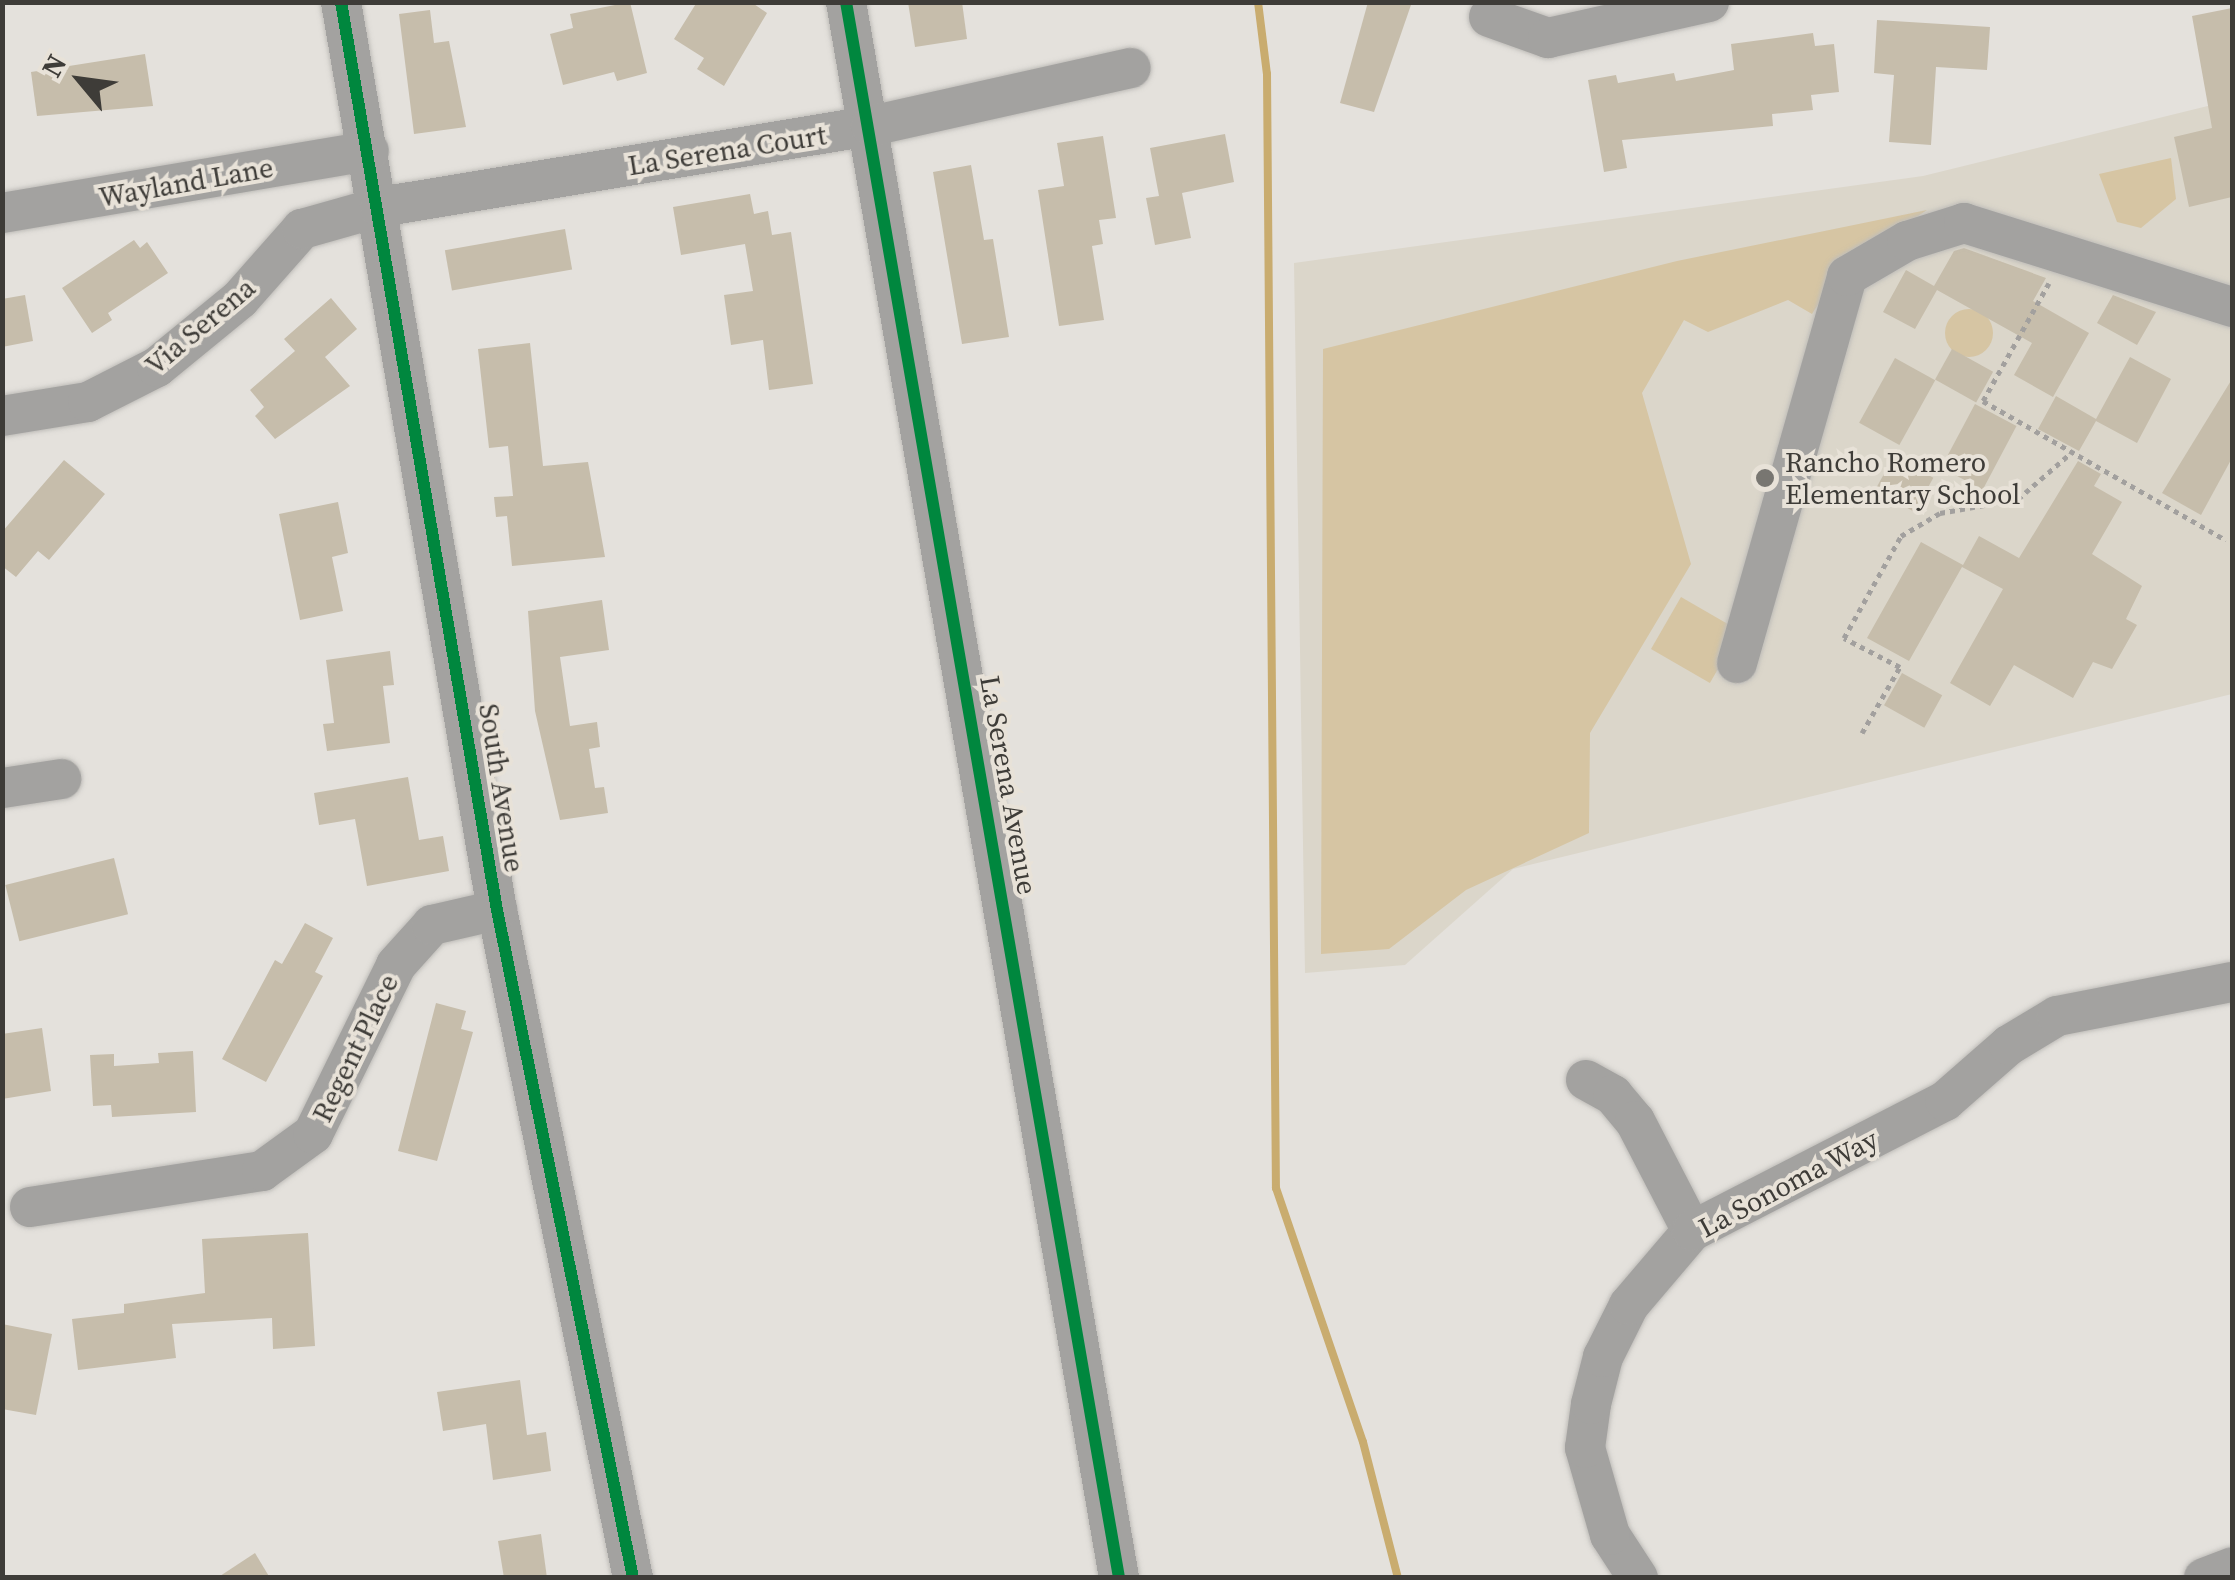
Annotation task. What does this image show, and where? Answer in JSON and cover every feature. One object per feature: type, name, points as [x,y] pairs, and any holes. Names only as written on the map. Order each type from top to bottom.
[{"type":"street","name":"South Avenue","points":[[341,2],[380,207],[497,910],[634,1578]]},
{"type":"street","name":"La Serena Avenue","points":[[846,2],[871,126],[1120,1578]]},
{"type":"street","points":[[1489,17],[1548,38],[1710,2]]},
{"type":"street","name":"La Serena Court","points":[[380,207],[871,126],[1130,68]]},
{"type":"street","name":"Wayland Lane","points":[[2,213],[369,151]]},
{"type":"street","name":"Via Serena","points":[[2,416],[88,402],[157,367],[240,300],[302,229],[380,207]]},
{"type":"street","points":[[1737,663],[1847,276],[1907,241],[1964,223],[2232,307]]},
{"type":"street","points":[[2,788],[61,780]]},
{"type":"street","name":"Regent Place","points":[[30,1207],[262,1171],[312,1134],[396,965],[432,925],[497,910]]},
{"type":"street","name":"La Sonoma Way","points":[[1638,1578],[1610,1535],[1585,1448],[1591,1404],[1603,1357],[1629,1305],[1692,1231],[1946,1102],[2009,1045],[2057,1016],[2232,982]]},
{"type":"street","points":[[1586,1080],[1613,1095],[1635,1121],[1692,1231]]},
{"type":"street","points":[[2204,1578],[2232,1567]]},
{"type":"path","points":[[2065,254],[1984,402],[2226,540]]},
{"type":"path","points":[[1862,732],[1900,667],[1844,638],[1901,536],[1940,513],[2018,499],[2072,451]]},
{"type":"shaded area","name":"Rancho Romero Elementary School","points":[[2232,100],[2232,694],[1513,869],[1405,965],[1305,973],[1294,263],[1923,176]]},
{"type":"shaded area","points":[[2171,158],[2176,199],[2141,228],[2117,222],[2099,174]]},
{"type":"shaded area","points":[[1927,210],[1842,267],[1812,314],[1788,300],[1708,332],[1684,320],[1642,393],[1691,564],[1590,733],[1589,833],[1466,890],[1389,949],[1321,954],[1323,349],[1677,261]]},
{"type":"shaded area","points":[[1969,309],[1986,316],[1993,333],[1986,350],[1969,357],[1952,350],[1945,333],[1952,316]]},
{"type":"shaded area","points":[[1681,597],[1740,631],[1710,683],[1651,649]]},
{"type":"building","points":[[630,2],[647,73],[617,81],[614,72],[563,85],[550,34],[573,28],[570,14]]},
{"type":"building","points":[[697,2],[751,2],[767,13],[724,86],[697,69],[704,58],[674,39]]},
{"type":"building","points":[[908,2],[962,2],[967,39],[915,47]]},
{"type":"building","points":[[1368,2],[1412,2],[1374,112],[1340,103]]},
{"type":"building","points":[[2232,8],[2232,197],[2189,207],[2174,137],[2212,128],[2192,16]]},
{"type":"building","points":[[430,10],[434,43],[449,41],[466,127],[414,134],[399,14]]},
{"type":"building","points":[[1877,20],[1990,27],[1987,70],[1936,67],[1931,145],[1889,142],[1894,75],[1874,73]]},
{"type":"building","points":[[1813,33],[1815,46],[1834,44],[1839,92],[1811,95],[1813,110],[1772,114],[1773,126],[1622,140],[1627,168],[1604,172],[1588,80],[1616,75],[1618,83],[1674,73],[1676,81],[1734,70],[1731,44]]},
{"type":"building","points":[[145,54],[153,106],[37,116],[31,72]]},
{"type":"building","points":[[1225,134],[1234,182],[1182,193],[1191,238],[1155,245],[1146,198],[1159,196],[1150,148]]},
{"type":"building","points":[[1103,136],[1116,218],[1099,220],[1103,244],[1092,246],[1104,320],[1059,326],[1038,190],[1064,186],[1057,143]]},
{"type":"building","points":[[971,165],[984,240],[993,239],[1009,337],[962,344],[933,172]]},
{"type":"building","points":[[750,194],[754,214],[768,211],[772,235],[791,232],[813,384],[769,390],[763,340],[731,345],[724,295],[753,291],[745,244],[681,255],[673,207]]},
{"type":"building","points":[[565,229],[572,269],[452,291],[445,250]]},
{"type":"building","points":[[134,240],[140,248],[147,242],[168,273],[108,313],[112,320],[92,333],[62,288]]},
{"type":"building","points":[[1964,248],[2046,278],[2033,301],[2089,333],[2053,397],[2014,375],[2032,343],[1937,290],[1915,329],[1883,312],[1906,270],[1934,286],[1954,251]]},
{"type":"building","points":[[25,295],[33,341],[2,347],[2,299]]},
{"type":"building","points":[[2113,295],[2156,312],[2137,345],[2097,323]]},
{"type":"building","points":[[331,298],[357,329],[325,357],[350,386],[275,439],[255,416],[264,407],[250,390],[295,351],[284,339]]},
{"type":"building","points":[[530,343],[543,466],[588,462],[605,557],[512,566],[507,516],[496,517],[494,497],[513,496],[508,446],[489,448],[478,349]]},
{"type":"building","points":[[1952,349],[1993,372],[1976,402],[1935,380]]},
{"type":"building","points":[[2130,357],[2171,379],[2137,443],[2096,421],[2079,451],[2038,429],[2056,396],[2096,419]]},
{"type":"building","points":[[1895,358],[1935,380],[1899,445],[1859,423]]},
{"type":"building","points":[[2232,379],[2232,458],[2201,515],[2162,493]]},
{"type":"building","points":[[1975,404],[2016,426],[1983,490],[1941,468]]},
{"type":"building","points":[[1894,456],[1933,478],[1914,512],[1875,490]]},
{"type":"building","points":[[64,460],[105,494],[49,560],[38,551],[16,577],[2,566],[2,532]]},
{"type":"building","points":[[2078,461],[2101,474],[2094,486],[2122,502],[2092,554],[2142,586],[2126,619],[2137,625],[2112,669],[2093,662],[2073,698],[2014,665],[1990,706],[1950,683],[2003,589],[1962,567],[1909,661],[1867,638],[1921,542],[1963,565],[1979,536],[2019,558]]},
{"type":"building","points":[[338,502],[348,553],[332,557],[343,611],[300,620],[279,514]]},
{"type":"building","points":[[602,600],[609,650],[560,657],[570,726],[597,722],[600,747],[589,749],[595,788],[604,787],[608,813],[560,820],[535,711],[528,611]]},
{"type":"building","points":[[390,651],[394,685],[383,686],[390,743],[327,751],[323,724],[334,723],[326,660]]},
{"type":"building","points":[[1902,673],[1942,695],[1924,728],[1884,705]]},
{"type":"building","points":[[408,777],[419,840],[443,836],[449,871],[367,886],[355,819],[319,825],[314,793]]},
{"type":"building","points":[[114,858],[128,914],[19,941],[5,885]]},
{"type":"building","points":[[305,923],[333,938],[315,972],[323,976],[266,1082],[222,1059],[275,960],[282,964]]},
{"type":"building","points":[[436,1003],[466,1011],[461,1029],[473,1032],[437,1161],[398,1151]]},
{"type":"building","points":[[42,1028],[51,1091],[2,1099],[2,1034]]},
{"type":"building","points":[[193,1051],[196,1112],[112,1117],[111,1105],[93,1106],[90,1055],[114,1054],[114,1066],[159,1063],[158,1053]]},
{"type":"building","points":[[308,1233],[315,1346],[273,1349],[272,1318],[172,1324],[176,1358],[78,1370],[72,1319],[124,1313],[124,1304],[205,1293],[202,1239]]},
{"type":"building","points":[[2,1324],[52,1334],[36,1415],[2,1409]]},
{"type":"building","points":[[520,1380],[527,1435],[546,1432],[551,1471],[493,1480],[486,1424],[443,1431],[437,1392]]},
{"type":"building","points":[[541,1534],[547,1578],[504,1578],[498,1541]]},
{"type":"building","points":[[255,1553],[270,1578],[217,1578]]},
{"type":"waterway","points":[[1258,2],[1267,74],[1276,1188],[1363,1442],[1398,1578]]},
{"type":"cycle path","points":[[341,2],[497,910],[633,1578]]},
{"type":"cycle path","points":[[846,2],[1119,1578]]},
{"type":"place","name":"Rancho Romero Elementary School","points":[[1765,478]]}]
